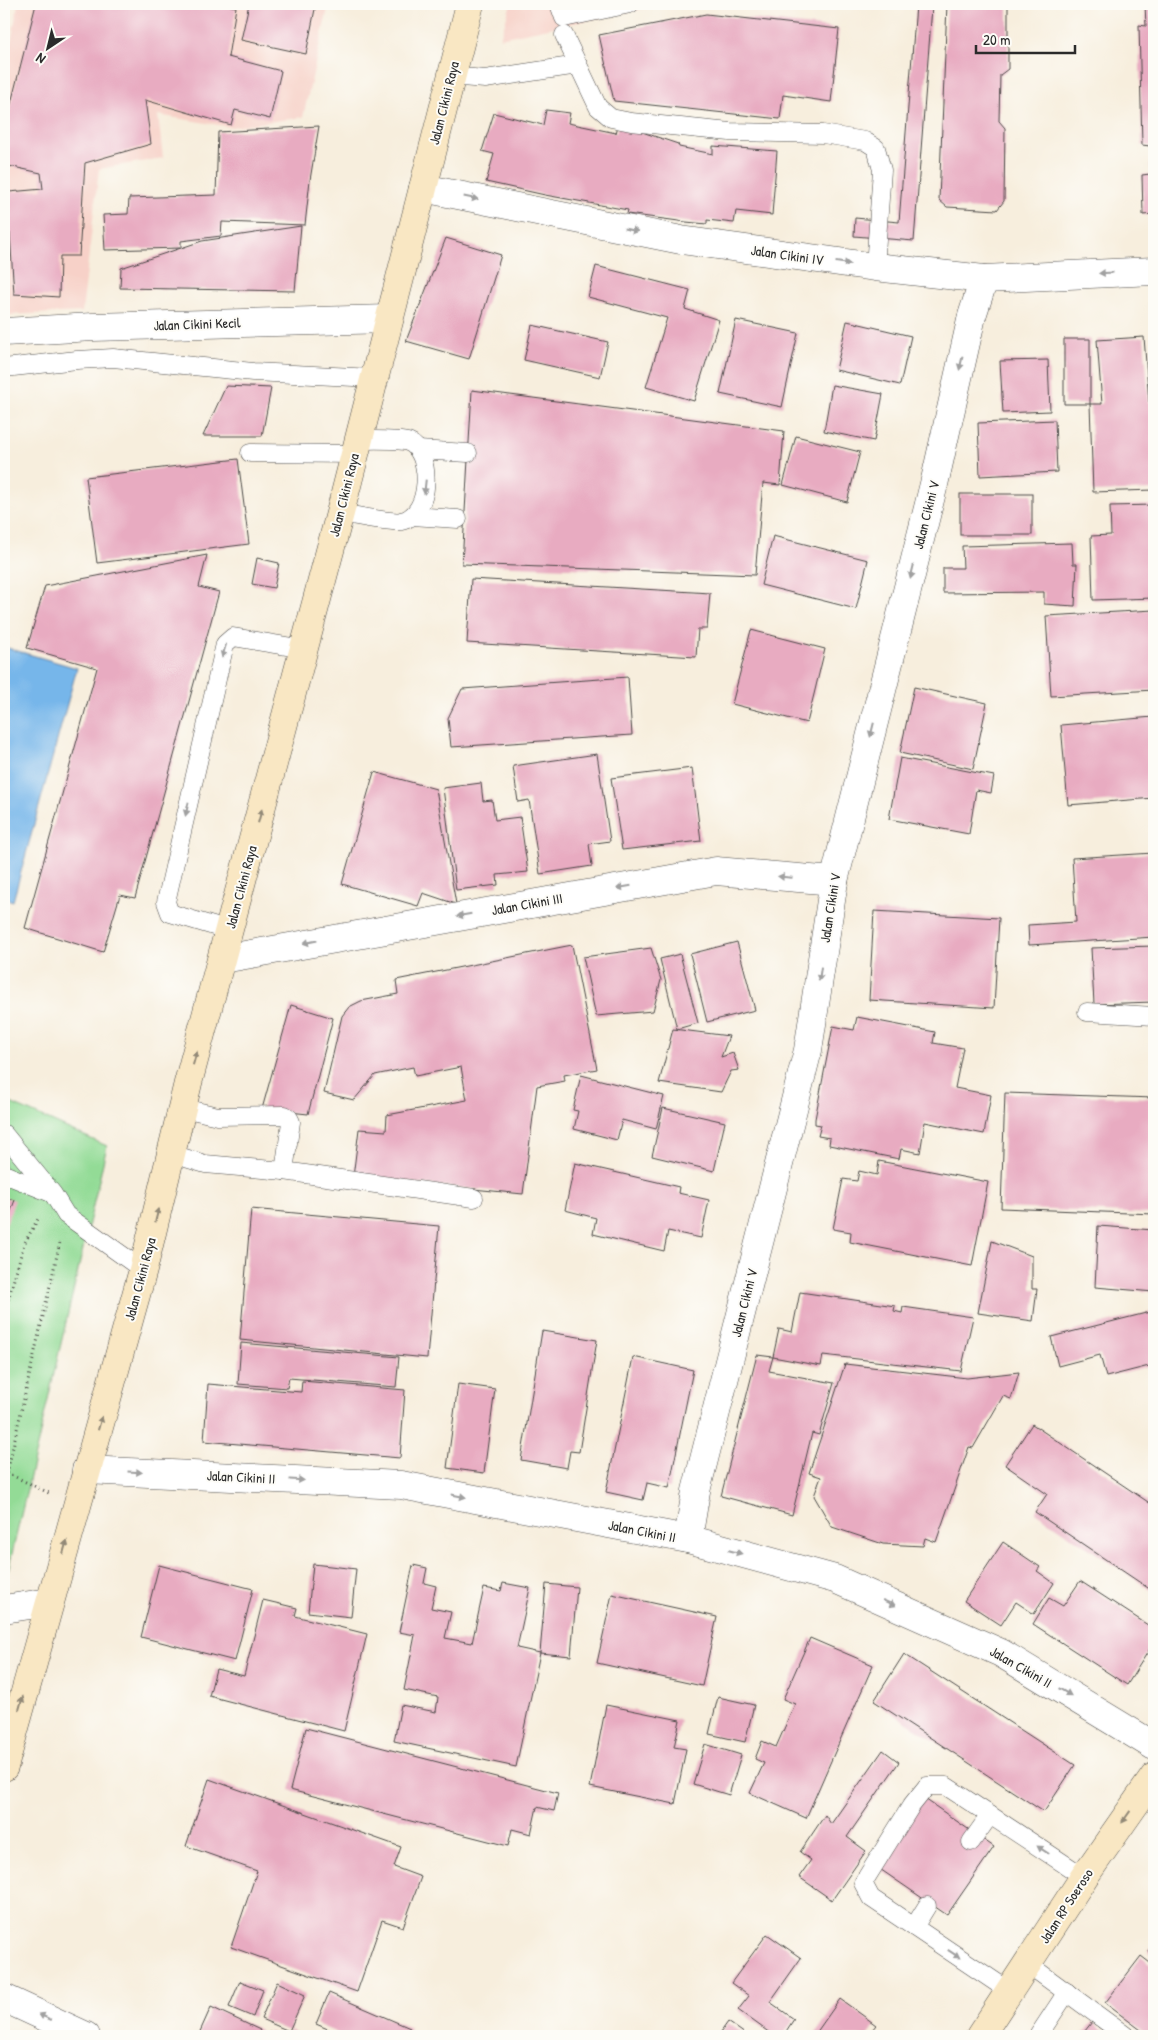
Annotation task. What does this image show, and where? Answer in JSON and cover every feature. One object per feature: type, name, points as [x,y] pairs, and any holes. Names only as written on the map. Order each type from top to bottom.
[{"type":"main road","name":"Jalan Cikini Raya","points":[[4,1767],[143,1270],[183,1108],[340,513],[450,76],[470,4]]},
{"type":"main road","name":"Jalan RP Soeroso","points":[[980,2036],[1084,1877],[1154,1777]]},
{"type":"street","name":"Jalan Cikini IV","points":[[423,188],[681,240],[874,267],[984,279],[1154,271]]},
{"type":"street","name":"Jalan Cikini V","points":[[688,1539],[696,1490],[808,1050],[834,880],[935,480],[972,316],[984,279]]},
{"type":"street","name":"Jalan Cikini Kecil","points":[[4,332],[93,327],[390,319]]},
{"type":"street","name":"Jalan Cikini III","points":[[223,959],[716,871],[834,880]]},
{"type":"street","name":"Jalan Cikini II","points":[[86,1470],[401,1485],[688,1539],[835,1579],[1000,1653],[1154,1746]]},
{"type":"street","points":[[4,1610],[49,1602]]},
{"type":"street","points":[[4,1998],[86,2036]]},
{"type":"lane","points":[[559,4],[564,18],[630,4]]},
{"type":"lane","points":[[564,35],[598,107],[611,118],[631,122],[730,132],[823,134],[866,140],[876,148],[882,170],[874,267]]},
{"type":"lane","points":[[450,76],[485,79],[578,65]]},
{"type":"lane","points":[[4,368],[113,358],[254,372],[374,378]]},
{"type":"lane","points":[[250,453],[408,442],[418,450],[426,474],[426,492],[420,507],[412,516],[401,522],[340,513]]},
{"type":"lane","points":[[418,450],[468,453]]},
{"type":"lane","points":[[412,516],[458,519]]},
{"type":"lane","points":[[230,931],[170,913],[166,902],[225,644],[233,637],[304,649]]},
{"type":"lane","points":[[1087,1012],[1154,1016]]},
{"type":"lane","points":[[183,1108],[218,1116],[285,1115],[291,1122],[284,1171]]},
{"type":"lane","points":[[4,1134],[53,1194],[66,1215],[143,1270]]},
{"type":"lane","points":[[172,1154],[205,1164],[284,1171],[474,1198]]},
{"type":"lane","points":[[4,1174],[53,1194]]},
{"type":"lane","points":[[1009,1991],[871,1898],[863,1883],[911,1806],[927,1786],[946,1786],[1084,1877]]},
{"type":"lane","points":[[971,1842],[990,1815]]},
{"type":"lane","points":[[914,1927],[927,1906]]},
{"type":"lane","points":[[1028,1964],[1126,2036]]},
{"type":"lane","points":[[1038,2036],[1067,1992]]},
{"type":"path","points":[[4,1314],[24,1244],[53,1194]]},
{"type":"path","points":[[7,1473],[66,1215]]},
{"type":"path","points":[[4,1469],[7,1473],[76,1507]]},
{"type":"shaded area","points":[[18,4],[329,4],[303,117],[231,127],[158,115],[163,158],[99,169],[82,312],[4,315],[4,81]]},
{"type":"shaded area","points":[[511,4],[666,4],[500,38]]},
{"type":"green space","points":[[4,1100],[107,1146],[8,1571],[4,1572]]},
{"type":"water","points":[[4,647],[77,668],[13,901],[4,898]]},
{"type":"building","points":[[36,4],[223,4],[236,7],[228,57],[281,71],[270,119],[235,110],[231,125],[145,100],[151,144],[85,163],[79,256],[60,256],[59,297],[14,294],[10,233],[4,231],[4,206],[9,192],[43,189],[41,173],[4,165],[4,131]]},
{"type":"building","points":[[249,4],[316,4],[306,54],[241,40]]},
{"type":"building","points":[[947,4],[1008,4],[1008,69],[1000,75],[999,121],[1005,128],[1004,201],[997,210],[947,207],[939,200]]},
{"type":"building","points":[[1145,4],[1154,4],[1154,214],[1143,215],[1142,175],[1150,174],[1150,146],[1142,145],[1139,25],[1146,26]]},
{"type":"building","points":[[916,5],[932,7],[914,241],[854,236],[855,218],[899,222]]},
{"type":"building","points":[[706,14],[839,29],[831,102],[783,95],[780,119],[614,101],[599,35]]},
{"type":"building","points":[[546,110],[570,113],[568,123],[616,133],[618,126],[633,129],[678,144],[679,147],[713,154],[713,146],[777,151],[772,215],[736,211],[734,223],[707,220],[707,224],[686,222],[627,214],[628,210],[486,182],[494,154],[482,151],[494,113],[543,125]]},
{"type":"building","points":[[319,126],[305,225],[222,222],[221,236],[181,241],[181,248],[105,250],[103,215],[128,214],[129,198],[216,195],[218,132]]},
{"type":"building","points":[[301,226],[295,291],[120,288],[121,268],[202,241]]},
{"type":"building","points":[[446,238],[501,255],[469,359],[406,341]]},
{"type":"building","points":[[596,266],[690,290],[685,309],[719,320],[694,401],[646,387],[667,318],[588,297]]},
{"type":"building","points":[[736,320],[798,333],[782,407],[720,394]]},
{"type":"building","points":[[847,321],[911,336],[900,385],[836,370]]},
{"type":"building","points":[[532,325],[608,342],[600,377],[524,360]]},
{"type":"building","points":[[1144,337],[1149,402],[1154,402],[1154,490],[1093,492],[1090,404],[1102,404],[1097,340]]},
{"type":"building","points":[[1064,339],[1090,339],[1090,404],[1064,404]]},
{"type":"building","points":[[1048,360],[1050,411],[1003,413],[1000,361]]},
{"type":"building","points":[[832,385],[883,394],[874,441],[824,431]]},
{"type":"building","points":[[226,386],[271,388],[262,436],[203,436]]},
{"type":"building","points":[[472,390],[784,431],[780,485],[763,483],[755,575],[462,564]]},
{"type":"building","points":[[1055,420],[1057,472],[980,476],[978,423]]},
{"type":"building","points":[[796,436],[860,452],[847,502],[783,485]]},
{"type":"building","points":[[238,459],[249,544],[97,563],[86,477]]},
{"type":"building","points":[[960,494],[1032,494],[1032,535],[960,535]]},
{"type":"building","points":[[1154,505],[1154,598],[1093,600],[1091,536],[1111,535],[1110,506]]},
{"type":"building","points":[[773,536],[868,560],[856,609],[761,585]]},
{"type":"building","points":[[1072,543],[1073,564],[1077,564],[1075,606],[1044,604],[1044,592],[943,593],[943,568],[963,568],[962,546]]},
{"type":"building","points":[[207,555],[199,587],[219,592],[135,898],[120,895],[103,952],[25,928],[97,668],[27,648],[45,586]]},
{"type":"building","points":[[257,558],[279,563],[274,588],[252,584]]},
{"type":"building","points":[[471,579],[710,593],[707,629],[698,629],[696,657],[467,643]]},
{"type":"building","points":[[1154,610],[1154,690],[1051,696],[1046,616]]},
{"type":"building","points":[[751,630],[825,649],[807,723],[732,704]]},
{"type":"building","points":[[628,677],[632,735],[451,747],[448,718],[462,689]]},
{"type":"building","points":[[914,687],[987,703],[973,769],[900,753]]},
{"type":"building","points":[[1153,717],[1154,798],[1068,805],[1061,725]]},
{"type":"building","points":[[597,754],[610,841],[589,844],[592,866],[540,874],[529,800],[518,802],[513,766]]},
{"type":"building","points":[[900,758],[994,776],[991,793],[976,790],[969,834],[889,819]]},
{"type":"building","points":[[692,768],[701,841],[622,850],[611,778]]},
{"type":"building","points":[[374,772],[436,789],[456,904],[423,893],[418,906],[342,884]]},
{"type":"building","points":[[481,783],[483,801],[492,800],[495,820],[520,817],[528,872],[497,875],[498,885],[456,890],[443,788]]},
{"type":"building","points":[[1154,853],[1154,937],[1029,945],[1028,925],[1076,922],[1072,858]]},
{"type":"building","points":[[874,911],[999,918],[994,1008],[869,1000]]},
{"type":"building","points":[[737,942],[755,1010],[707,1022],[690,954]]},
{"type":"building","points":[[572,945],[597,1069],[564,1075],[565,1081],[537,1086],[523,1194],[353,1177],[359,1129],[386,1131],[387,1115],[467,1100],[461,1067],[415,1076],[413,1067],[375,1075],[354,1100],[324,1093],[342,1016],[349,1007],[361,1001],[398,994],[396,980]]},
{"type":"building","points":[[1154,946],[1154,1002],[1094,1004],[1091,948]]},
{"type":"building","points":[[651,948],[661,980],[653,1011],[596,1016],[583,957]]},
{"type":"building","points":[[680,954],[698,1023],[677,1029],[660,959]]},
{"type":"building","points":[[291,1005],[333,1018],[308,1114],[262,1109]]},
{"type":"building","points":[[857,1017],[935,1032],[933,1043],[963,1048],[955,1088],[991,1095],[984,1134],[925,1122],[920,1153],[901,1149],[899,1159],[829,1145],[830,1138],[818,1136],[821,1125],[815,1124],[815,1119],[833,1026],[854,1030]]},
{"type":"building","points":[[673,1029],[729,1036],[721,1057],[733,1053],[739,1070],[731,1071],[721,1092],[659,1083]]},
{"type":"building","points":[[581,1075],[664,1096],[656,1129],[622,1120],[617,1140],[574,1129],[578,1111],[573,1110]]},
{"type":"building","points":[[1005,1093],[1154,1098],[1154,1214],[1001,1208]]},
{"type":"building","points":[[663,1108],[725,1122],[714,1171],[652,1156]]},
{"type":"building","points":[[879,1161],[988,1182],[972,1266],[850,1242],[851,1232],[833,1229],[843,1179],[857,1181],[859,1171],[877,1175]]},
{"type":"building","points":[[575,1163],[679,1187],[678,1193],[709,1200],[701,1238],[668,1231],[664,1251],[593,1234],[596,1218],[565,1210]]},
{"type":"building","points":[[4,1197],[15,1200],[4,1229]]},
{"type":"building","points":[[251,1209],[439,1226],[427,1358],[240,1340]]},
{"type":"building","points":[[1098,1226],[1154,1230],[1154,1292],[1095,1287]]},
{"type":"building","points":[[992,1241],[1032,1256],[1032,1289],[1037,1289],[1033,1321],[978,1313]]},
{"type":"building","points":[[800,1292],[895,1306],[894,1311],[902,1313],[903,1307],[973,1317],[961,1371],[823,1355],[821,1366],[773,1357],[779,1329],[792,1332]]},
{"type":"building","points":[[1154,1311],[1154,1383],[1149,1366],[1106,1377],[1100,1355],[1058,1366],[1051,1337]]},
{"type":"building","points":[[542,1331],[597,1340],[579,1452],[570,1451],[567,1468],[521,1460]]},
{"type":"building","points":[[241,1343],[399,1357],[396,1387],[289,1378],[287,1388],[238,1384]]},
{"type":"building","points":[[757,1355],[773,1357],[769,1371],[834,1383],[819,1435],[812,1433],[792,1515],[721,1496]]},
{"type":"building","points":[[633,1357],[693,1370],[669,1488],[647,1483],[643,1500],[606,1492]]},
{"type":"building","points":[[845,1364],[967,1378],[1019,1372],[1011,1399],[1003,1396],[973,1448],[969,1447],[936,1542],[925,1538],[923,1546],[883,1544],[832,1527],[814,1496],[821,1477],[809,1473]]},
{"type":"building","points":[[302,1381],[405,1390],[400,1458],[204,1441],[208,1384],[301,1392]]},
{"type":"building","points":[[458,1384],[495,1389],[484,1473],[447,1468]]},
{"type":"building","points":[[1032,1424],[1154,1506],[1154,1592],[1035,1512],[1047,1494],[1005,1465]]},
{"type":"building","points":[[1003,1542],[1040,1567],[1037,1571],[1054,1583],[1034,1614],[1016,1602],[1001,1625],[964,1601]]},
{"type":"building","points":[[313,1564],[356,1569],[351,1617],[308,1612]]},
{"type":"building","points":[[159,1565],[253,1589],[235,1661],[141,1637]]},
{"type":"building","points":[[413,1565],[427,1568],[424,1583],[436,1586],[431,1608],[451,1612],[445,1638],[472,1643],[484,1588],[501,1591],[503,1583],[530,1588],[517,1648],[540,1653],[516,1767],[394,1741],[401,1705],[436,1712],[438,1697],[404,1690],[415,1635],[399,1632]]},
{"type":"building","points":[[1080,1581],[1154,1629],[1154,1642],[1127,1685],[1033,1624],[1049,1598],[1063,1606]]},
{"type":"building","points":[[546,1584],[577,1587],[571,1656],[540,1653]]},
{"type":"building","points":[[612,1594],[717,1617],[702,1686],[597,1663]]},
{"type":"building","points":[[263,1600],[297,1608],[295,1616],[367,1634],[344,1731],[209,1696],[216,1669],[244,1676]]},
{"type":"building","points":[[810,1638],[873,1665],[806,1818],[750,1793],[764,1763],[755,1759],[762,1741],[776,1747],[795,1704],[783,1699]]},
{"type":"building","points":[[904,1654],[1075,1765],[1044,1812],[874,1701]]},
{"type":"building","points":[[718,1697],[754,1705],[745,1742],[709,1734]]},
{"type":"building","points":[[606,1705],[680,1720],[674,1747],[686,1749],[675,1804],[590,1787]]},
{"type":"building","points":[[306,1728],[558,1793],[554,1811],[537,1807],[531,1834],[512,1829],[508,1846],[290,1790]]},
{"type":"building","points":[[705,1744],[741,1755],[729,1795],[693,1784]]},
{"type":"building","points":[[883,1750],[899,1762],[847,1837],[866,1851],[832,1900],[799,1877],[811,1860],[800,1852],[825,1815],[831,1824]]},
{"type":"building","points":[[209,1779],[401,1847],[394,1867],[421,1877],[403,1927],[382,1920],[357,1992],[231,1947],[257,1871],[186,1846]]},
{"type":"building","points":[[922,1797],[994,1847],[947,1915],[874,1865]]},
{"type":"building","points":[[767,1934],[801,1958],[770,2002],[794,2019],[783,2036],[774,2036],[738,2010],[749,1996],[731,1983]]},
{"type":"building","points":[[1154,1943],[1154,1956],[1148,1951]]},
{"type":"building","points":[[1141,1956],[1154,1966],[1154,2036],[1149,2036],[1105,2003]]},
{"type":"building","points":[[240,1981],[263,1990],[253,2017],[229,2007]]},
{"type":"building","points":[[277,1982],[305,1995],[289,2031],[261,2019]]},
{"type":"building","points":[[329,1993],[410,2028],[406,2036],[344,2036],[316,2024]]},
{"type":"building","points":[[840,1999],[876,2025],[867,2036],[814,2036]]},
{"type":"building","points":[[211,2007],[260,2030],[257,2036],[198,2036]]},
{"type":"building","points":[[728,2022],[748,2036],[718,2036]]},
{"type":"building","points":[[1092,2022],[1110,2036],[1081,2036]]},
{"type":"building","points":[[291,2030],[303,2036],[288,2036]]},
{"type":"building","points":[[269,2032],[278,2036],[266,2036]]}]
